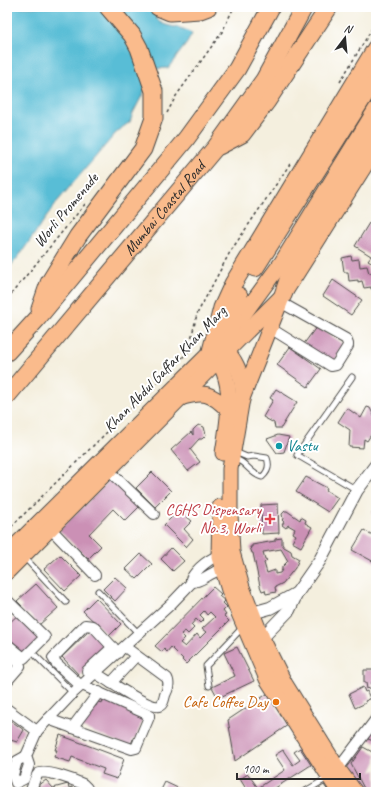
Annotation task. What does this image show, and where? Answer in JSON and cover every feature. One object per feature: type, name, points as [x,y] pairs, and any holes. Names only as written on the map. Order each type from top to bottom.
[{"type":"highway","points":[[37,319],[49,283],[78,236],[144,149],[160,116],[154,91],[139,48],[132,35],[108,7]]},
{"type":"highway","points":[[158,7],[170,12],[204,8]]},
{"type":"highway","name":"Mumbai Coastal Road","points":[[7,352],[37,319],[186,139],[237,69],[272,7]]},
{"type":"highway","name":"Mumbai Coastal Road","points":[[7,396],[216,147],[264,80],[304,7]]},
{"type":"highway","points":[[216,147],[242,134],[267,101],[329,7]]},
{"type":"highway","points":[[221,347],[222,308],[233,284],[376,48]]},
{"type":"highway","points":[[221,347],[235,304],[259,262],[376,78]]},
{"type":"highway","points":[[282,299],[296,256],[376,129]]},
{"type":"main road","name":"Khan Abdul Gaffar Khan Marg","points":[[7,572],[180,398],[221,347],[282,262],[376,109]]},
{"type":"main road","name":"Khan Abdul Gaffar Khan Marg","points":[[7,554],[221,347],[282,299],[376,148]]},
{"type":"main road","points":[[225,495],[243,396],[282,299]]},
{"type":"main road","points":[[221,347],[239,369],[242,380],[243,396]]},
{"type":"main road","points":[[221,347],[230,396],[221,466],[225,495],[229,590],[257,640],[267,679],[334,773],[355,792]]},
{"type":"main road","points":[[180,398],[193,394],[209,394],[215,397],[228,410]]},
{"type":"main road","points":[[334,773],[339,792]]},
{"type":"street","points":[[270,328],[331,366],[336,365],[348,346],[346,339],[282,299]]},
{"type":"street","points":[[108,470],[154,514]]},
{"type":"street","points":[[257,640],[289,610],[297,592],[320,560],[357,490],[374,473]]},
{"type":"street","points":[[50,528],[94,575]]},
{"type":"street","points":[[15,787],[11,766],[26,756],[37,731],[78,686],[118,649],[139,634],[192,582],[213,573],[228,561],[216,556],[193,575],[191,579],[192,582]]},
{"type":"street","points":[[246,619],[270,608],[297,592]]},
{"type":"street","points":[[7,600],[45,637],[24,658],[7,644]]},
{"type":"street","points":[[7,615],[15,607]]},
{"type":"street","points":[[48,719],[132,749],[136,748],[150,717],[149,715],[99,692],[78,686],[53,658],[85,625],[94,626],[118,649],[136,656],[168,680],[168,690],[162,704],[157,706],[141,701],[95,673]]},
{"type":"street","points":[[78,686],[95,673],[118,649]]},
{"type":"street","points":[[7,651],[20,666],[7,680]]},
{"type":"street","points":[[111,683],[136,656]]},
{"type":"street","points":[[72,728],[99,692]]},
{"type":"street","points":[[7,709],[37,731]]},
{"type":"street","points":[[334,773],[376,719]]},
{"type":"street","points":[[15,787],[24,779],[29,765],[26,756]]},
{"type":"street","points":[[15,787],[31,791],[38,774],[41,772],[83,784],[87,788],[86,792]]},
{"type":"lane","points":[[352,377],[297,455],[357,490]]},
{"type":"lane","points":[[232,455],[267,458],[269,463],[268,468],[262,477],[256,476],[245,464],[237,460],[232,455]]},
{"type":"lane","points":[[22,556],[66,602]]},
{"type":"lane","points":[[98,591],[139,634]]},
{"type":"lane","points":[[209,686],[206,666],[246,619]]},
{"type":"lane","points":[[36,656],[78,686]]},
{"type":"lane","points":[[304,792],[334,773]]},
{"type":"path","points":[[160,116],[222,32],[234,7]]},
{"type":"path","points":[[338,85],[376,22]]},
{"type":"path","points":[[7,531],[188,352],[197,314],[226,259],[291,162]]},
{"type":"path","name":"Worli Promenade","points":[[7,299],[86,203]]},
{"type":"water","points":[[7,7],[155,7],[155,15],[162,23],[187,30],[192,34],[168,68],[153,69],[130,122],[115,134],[57,202],[19,256],[7,270]]},
{"type":"building","points":[[369,223],[376,228],[376,265],[368,260],[371,256],[355,246]]},
{"type":"building","points":[[351,256],[352,260],[359,259],[360,267],[367,266],[369,273],[375,272],[376,288],[364,288],[362,281],[349,281],[348,272],[344,272],[342,258]]},
{"type":"building","points":[[333,280],[362,300],[351,315],[323,296]]},
{"type":"building","points":[[317,326],[345,345],[332,365],[303,345]]},
{"type":"building","points":[[290,347],[321,369],[308,387],[277,365]]},
{"type":"building","points":[[276,389],[297,402],[281,428],[275,428],[274,423],[263,417],[273,400],[270,398]]},
{"type":"building","points":[[367,407],[370,408],[376,420],[376,427],[367,441],[364,439],[363,448],[349,447],[350,430],[338,422],[347,408],[361,418]]},
{"type":"building","points":[[199,425],[204,427],[206,435],[202,439],[199,439],[190,449],[200,462],[188,471],[171,450],[191,432],[193,435],[193,430]]},
{"type":"building","name":"Vastu","points":[[278,435],[289,437],[284,452],[277,453],[267,439]]},
{"type":"building","points":[[152,472],[171,491],[155,507],[136,488]]},
{"type":"building","points":[[306,477],[327,488],[326,490],[338,498],[328,512],[296,492]]},
{"type":"building","points":[[112,478],[140,506],[125,521],[113,509],[89,534],[101,546],[88,559],[59,530]]},
{"type":"building","points":[[278,504],[279,533],[262,534],[261,505]]},
{"type":"building","points":[[183,506],[191,513],[187,517],[192,521],[184,529],[193,539],[186,547],[164,525]]},
{"type":"building","points":[[376,507],[376,517],[372,514]]},
{"type":"building","points":[[285,511],[300,520],[301,517],[306,520],[305,523],[312,527],[301,547],[292,542],[296,535],[293,533],[295,529],[288,525],[286,528],[282,525],[284,522],[282,520],[282,514]]},
{"type":"building","points":[[364,530],[376,537],[376,563],[352,550]]},
{"type":"building","points":[[282,538],[282,544],[284,547],[291,551],[292,555],[299,559],[295,568],[283,583],[275,587],[276,592],[266,594],[265,590],[262,591],[260,586],[253,553],[250,547],[252,547],[252,545],[275,541],[275,539]],"holes":[[[281,549],[288,561],[282,567],[280,573],[275,574],[275,570],[267,573],[264,563],[267,560],[265,559],[263,552]]]},
{"type":"building","points":[[171,548],[184,561],[173,571],[161,559]]},
{"type":"building","points":[[141,554],[152,564],[137,579],[126,569]]},
{"type":"building","points":[[60,555],[81,576],[65,591],[44,569]]},
{"type":"building","points":[[115,577],[127,588],[115,601],[103,589]]},
{"type":"building","points":[[36,584],[58,608],[39,625],[28,613],[26,615],[20,608],[22,606],[17,601]]},
{"type":"building","points":[[213,587],[221,594],[219,596],[225,601],[223,603],[227,607],[223,611],[226,615],[224,616],[229,621],[186,664],[171,647],[167,652],[164,649],[162,652],[155,646]],"holes":[[[204,611],[207,615],[210,612],[215,617],[202,629],[206,632],[200,638],[197,634],[185,647],[180,643],[185,638],[181,634],[185,631],[188,634],[194,628],[191,625],[196,619],[200,623],[204,619],[200,615]]]},
{"type":"building","points":[[96,598],[121,624],[109,636],[83,611]]},
{"type":"building","points":[[20,613],[43,637],[22,656],[7,640],[7,625]]},
{"type":"building","points":[[92,628],[110,646],[80,676],[62,657]]},
{"type":"building","points":[[237,647],[254,681],[218,698],[212,687],[235,676],[224,653]]},
{"type":"building","points":[[7,656],[13,665],[17,666],[7,676]]},
{"type":"building","points":[[364,670],[376,670],[376,683],[371,683],[373,687],[367,689],[366,683],[364,683]]},
{"type":"building","points":[[363,687],[365,692],[367,691],[370,699],[365,701],[366,703],[355,708],[349,694]]},
{"type":"building","points":[[267,694],[288,725],[235,761],[228,720]]},
{"type":"building","points":[[103,699],[144,716],[135,740],[133,739],[130,747],[78,726],[93,705],[96,706],[98,702],[102,703]]},
{"type":"building","points":[[7,718],[24,730],[17,742],[7,739]]},
{"type":"building","points":[[376,722],[376,742],[368,739]]},
{"type":"building","points":[[60,735],[124,759],[117,779],[102,774],[104,769],[72,757],[70,762],[54,757]]},
{"type":"building","points":[[363,747],[376,754],[376,761],[371,772],[376,770],[376,790],[371,792],[366,792],[351,764]]},
{"type":"building","points":[[300,748],[311,765],[269,792],[248,792],[240,779],[248,774],[258,788],[285,770],[275,755],[283,750],[293,765],[300,760],[294,752]]},
{"type":"building","points":[[46,780],[53,788],[68,784],[69,788],[72,787],[73,792],[44,792],[38,786]]},
{"type":"building","points":[[165,782],[182,790],[181,792],[160,792]]},
{"type":"building","points":[[324,785],[329,792],[313,792]]},
{"type":"place","name":"Vastu","points":[[279,446]]},
{"type":"place","name":"CGHS Dispensary No.3, Worli","points":[[270,519]]},
{"type":"place","name":"Cafe Coffee Day","points":[[276,702]]}]
